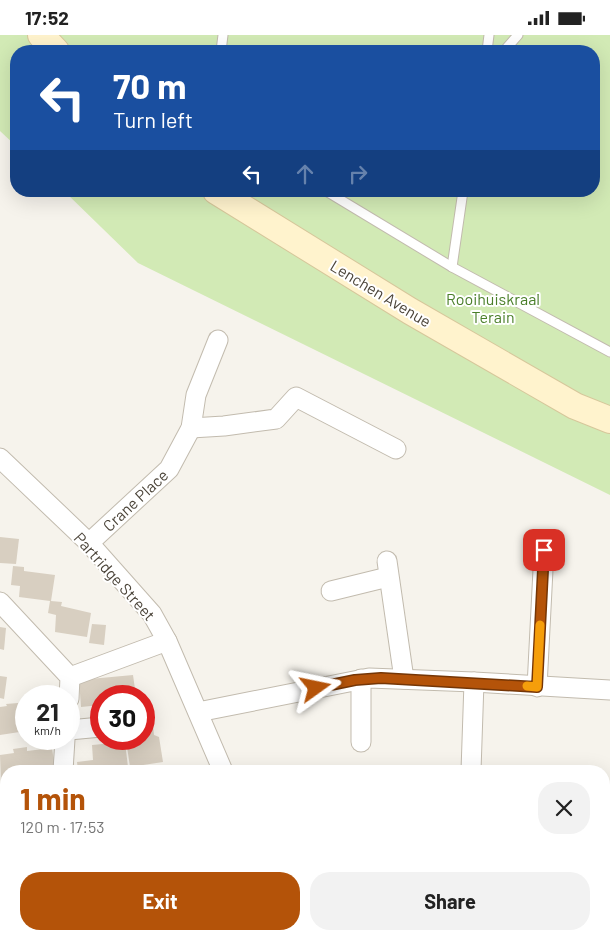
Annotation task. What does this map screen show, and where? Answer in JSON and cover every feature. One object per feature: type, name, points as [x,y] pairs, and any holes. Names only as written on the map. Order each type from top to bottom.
[{"type":"main road","points":[[41,35],[50,45]]},
{"type":"main road","name":"Lenchen Avenue","points":[[226,197],[402,306],[576,406],[610,420]]},
{"type":"main road","name":"Lenchen Avenue","points":[[576,406],[610,433]]},
{"type":"street","name":"Crane Place","points":[[89,543],[169,469],[191,428],[196,395],[218,340]]},
{"type":"street","points":[[191,428],[276,419],[296,397],[396,449]]},
{"type":"street","name":"Partridge Street","points":[[0,458],[89,543],[152,614],[168,641],[221,765]]},
{"type":"street","points":[[537,687],[544,550]]},
{"type":"street","points":[[331,591],[387,569],[404,679]]},
{"type":"street","points":[[0,602],[70,677],[70,685]]},
{"type":"street","points":[[70,677],[168,641]]},
{"type":"street","points":[[198,711],[361,679],[381,678],[474,682],[610,690]]},
{"type":"street","points":[[361,679],[361,742]]},
{"type":"street","points":[[471,765],[474,682]]},
{"type":"street","points":[[63,765],[64,750]]},
{"type":"lane","points":[[509,45],[518,35]]},
{"type":"lane","points":[[336,197],[452,267],[610,352]]},
{"type":"lane","points":[[452,267],[462,197]]},
{"type":"green space","name":"Rooihuiskraal Terain","points":[[0,35],[610,35],[610,495],[138,263],[70,197],[600,197],[600,45],[10,45],[10,140],[0,131]]},
{"type":"building","points":[[0,537],[19,539],[16,564],[0,563]]},
{"type":"building","points":[[13,566],[24,567],[24,571],[55,575],[51,601],[62,602],[61,606],[91,613],[87,637],[55,632],[56,615],[48,613],[50,601],[19,597],[20,586],[11,585]]},
{"type":"building","points":[[92,624],[106,625],[104,645],[89,643]]},
{"type":"building","points":[[0,627],[6,628],[4,650],[0,649]]},
{"type":"building","points":[[133,675],[134,685],[90,685],[90,706],[81,707],[79,680]]},
{"type":"building","points":[[0,676],[7,677],[4,699],[0,698]]},
{"type":"building","points":[[15,703],[15,733],[0,735],[0,707],[7,706],[6,704]]},
{"type":"building","points":[[155,735],[159,737],[163,762],[130,765],[127,750],[155,750]]},
{"type":"building","points":[[13,749],[15,749],[27,751],[52,750],[54,765],[0,765],[0,755],[14,753]]},
{"type":"building","points":[[92,750],[126,750],[128,765],[77,765],[77,762],[93,760]]},
{"type":"slow traffic","points":[[527,686],[537,687],[540,625]]},
{"type":"route","points":[[316,688],[369,678],[474,682],[537,687],[544,550]]}]
